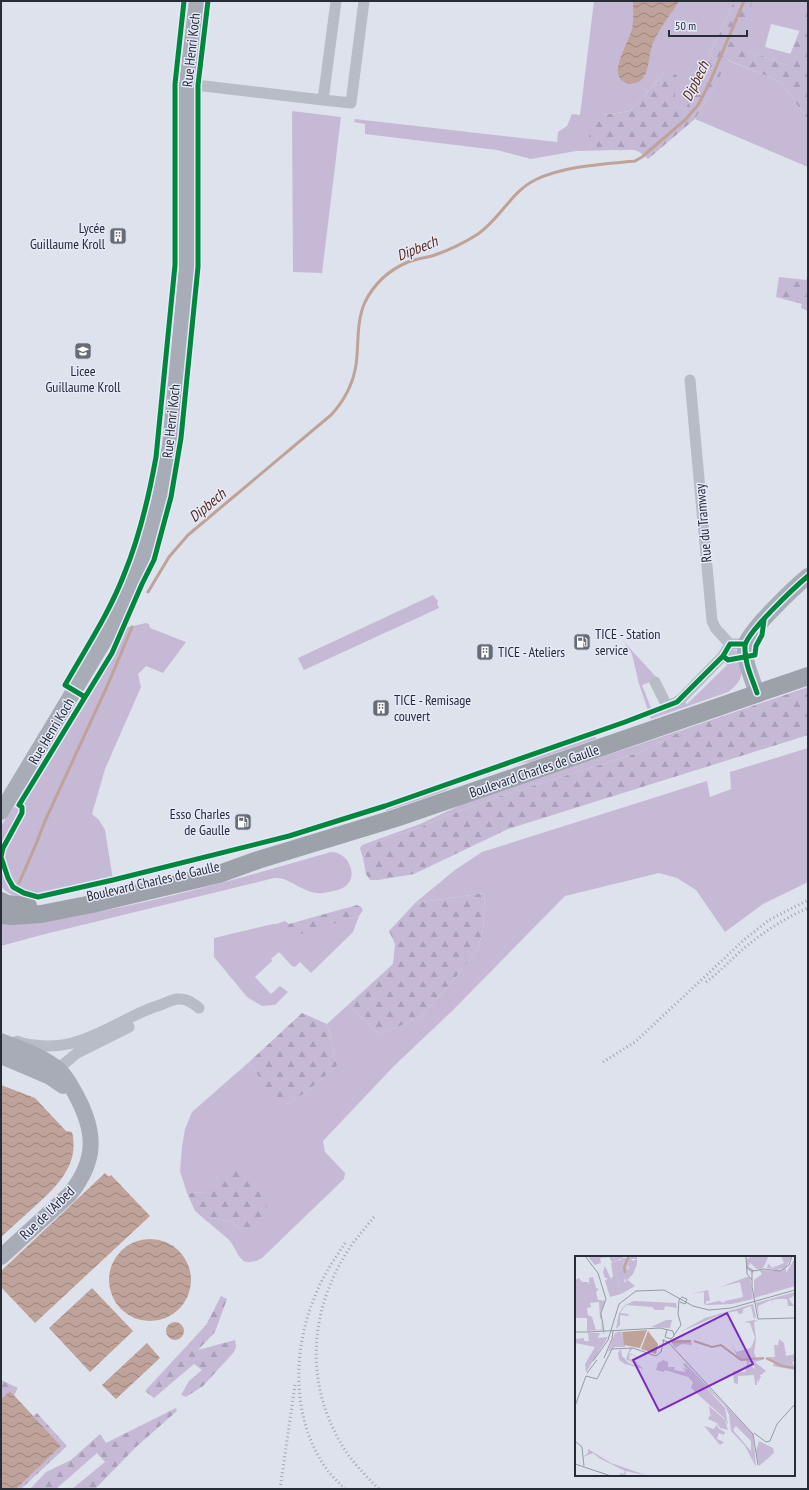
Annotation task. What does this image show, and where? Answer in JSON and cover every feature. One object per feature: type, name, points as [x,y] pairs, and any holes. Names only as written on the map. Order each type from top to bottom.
[{"type":"main road","name":"Boulevard Charles de Gaulle","points":[[1,915],[11,916],[41,914],[92,904],[219,874],[258,860],[384,822],[808,676]]},
{"type":"main road","name":"Boulevard Charles de Gaulle","points":[[1,901],[7,904],[22,906],[39,906],[91,896],[217,866],[258,860]]},
{"type":"street","name":"Rue Henri Koch","points":[[3,807],[108,636],[125,601],[138,569],[158,506],[170,446],[187,266],[186,84],[197,1]]},
{"type":"street","points":[[323,100],[336,1]]},
{"type":"street","points":[[186,84],[351,103],[364,1]]},
{"type":"street","name":"Rue du Tramway","points":[[690,380],[712,621],[716,629],[737,644]]},
{"type":"street","points":[[655,682],[667,706],[677,702],[723,656],[751,633],[793,589],[808,576]]},
{"type":"street","points":[[737,644],[745,657],[757,693]]},
{"type":"street","name":"Boulevard Charles de Gaulle","points":[[1,924],[43,920],[67,915],[92,904]]},
{"type":"street","points":[[1,1036],[20,1043],[41,1046],[56,1046],[78,1042],[106,1031],[139,1013],[178,999],[189,1000],[199,1008]]},
{"type":"street","points":[[1,1050],[50,1071],[58,1069],[77,1053],[126,1029],[167,1003]]},
{"type":"street","name":"Rue de l'Arbed","points":[[1,1041],[40,1058],[58,1069],[68,1079],[87,1118],[90,1135],[90,1152],[83,1175],[70,1194],[1,1257]]},
{"type":"street","name":"Rue de l'Arbed","points":[[1,1056],[50,1077],[77,1097]]},
{"type":"green space","points":[[594,1],[734,1],[685,110],[674,105],[665,72],[630,111],[603,115],[589,145],[615,150],[576,151],[531,159],[497,150],[365,134],[365,124],[354,122],[355,119],[557,142],[558,132],[567,126],[572,114],[580,115]]},
{"type":"green space","points":[[734,1],[753,1],[736,46],[786,65],[808,9],[808,120],[781,82],[728,60],[714,88],[695,119],[648,159],[636,151],[606,149],[589,145],[589,136],[603,115],[630,111],[665,72],[677,75],[674,105],[685,110]]},
{"type":"green space","points":[[753,1],[808,1],[808,9],[800,31],[771,24],[765,47],[791,54],[786,65],[735,46]]},
{"type":"green space","points":[[727,60],[781,82],[808,120],[808,167],[695,119],[714,88]]},
{"type":"green space","points":[[292,111],[341,117],[322,273],[293,272]]},
{"type":"green space","points":[[808,275],[808,311],[801,308],[802,304],[776,297],[779,277],[806,280]]},
{"type":"green space","points":[[433,595],[438,601],[437,604],[439,608],[304,670],[298,658]]},
{"type":"green space","points":[[146,623],[149,624],[150,628],[186,642],[163,673],[146,666],[138,674],[141,687],[105,769],[92,814],[99,820],[105,830],[113,880],[38,897],[24,893],[22,898],[10,894],[1,887],[1,826],[13,808],[19,805],[112,653],[124,628]]},
{"type":"green space","points":[[623,641],[658,679],[642,685],[651,708],[658,705],[660,709],[681,699],[687,704],[727,665],[722,660],[731,651],[735,650],[738,652],[741,670],[740,679],[738,683],[728,692],[651,719],[639,684],[632,654]]},
{"type":"green space","points":[[808,687],[808,735],[508,829],[414,874],[370,880],[366,874],[363,858],[371,844],[421,827],[443,817],[498,797],[641,752],[685,729]]},
{"type":"green space","points":[[685,729],[641,752],[498,797],[443,817],[421,827],[371,844],[363,858],[360,848],[362,845],[420,824],[467,802]]},
{"type":"green space","points":[[594,733],[596,739],[530,762],[496,767]]},
{"type":"green space","points":[[808,748],[808,882],[763,904],[725,932],[696,890],[677,878],[659,873],[565,896],[452,1011],[394,1066],[323,1141],[325,1152],[345,1173],[344,1179],[262,1258],[249,1262],[244,1261],[229,1240],[209,1223],[212,1218],[232,1222],[242,1230],[219,1175],[207,1192],[187,1193],[180,1171],[185,1129],[192,1112],[249,1062],[261,1080],[287,1104],[305,1093],[337,1066],[327,1024],[348,1005],[380,1035],[420,1017],[452,982],[478,948],[483,930],[485,893],[415,903],[455,870],[482,852],[707,781],[710,797],[731,789],[730,772]]},
{"type":"green space","points":[[463,779],[445,791],[386,811],[385,806]]},
{"type":"green space","points":[[331,852],[342,856],[350,864],[352,875],[347,885],[336,890],[323,893],[313,893],[284,879],[274,878],[1,946],[1,920],[77,914],[122,907],[201,888]]},
{"type":"green space","points":[[485,893],[483,930],[478,948],[452,982],[420,1017],[380,1035],[348,1005],[393,964],[395,944],[389,931],[415,903]]},
{"type":"green space","points":[[357,905],[363,910],[359,916],[314,931],[291,934],[276,930],[276,924],[285,921],[289,924]]},
{"type":"green space","points":[[359,916],[353,932],[311,973],[300,962],[295,967],[292,966],[279,952],[271,959],[272,961],[255,977],[271,994],[280,986],[288,992],[275,1005],[262,1006],[247,997],[214,957],[214,938],[273,924],[276,924],[276,930],[336,922]]},
{"type":"green space","points":[[302,1013],[327,1024],[337,1066],[305,1093],[287,1104],[273,1103],[261,1080],[249,1062]]},
{"type":"green space","points":[[234,1169],[250,1174],[268,1189],[266,1210],[258,1229],[242,1230],[232,1222],[212,1218],[209,1223],[195,1211],[187,1193],[206,1192],[219,1175]]},
{"type":"green space","points":[[221,1296],[227,1299],[215,1332],[198,1350],[235,1340],[236,1347],[234,1352],[203,1386],[186,1397],[181,1395],[189,1381],[202,1370],[194,1364],[154,1398],[145,1391],[206,1325]]},
{"type":"green space","points":[[1,1380],[18,1388],[14,1395],[10,1391],[1,1399]]},
{"type":"green space","points":[[176,1408],[177,1411],[136,1447],[95,1489],[72,1489],[105,1462],[97,1453],[56,1489],[30,1489],[46,1472],[71,1460],[100,1434],[106,1443]]},
{"type":"green space","points":[[37,1413],[67,1446],[21,1489],[16,1489],[61,1446],[33,1416]]},
{"type":"water","points":[[633,1],[679,1],[655,40],[651,50],[648,67],[643,78],[639,82],[632,84],[624,82],[620,78],[618,72],[621,57],[632,29]]},
{"type":"water","points":[[1,1085],[35,1098],[66,1131],[72,1132],[74,1144],[73,1155],[69,1165],[58,1184],[1,1237]]},
{"type":"water","points":[[105,1173],[109,1177],[111,1175],[150,1216],[35,1323],[1,1287],[1,1271]]},
{"type":"water","points":[[150,1239],[166,1243],[179,1251],[187,1264],[191,1280],[187,1296],[179,1309],[166,1317],[150,1321],[134,1317],[121,1309],[113,1296],[109,1280],[113,1264],[121,1251],[134,1243]]},
{"type":"water","points":[[92,1288],[133,1331],[90,1372],[49,1328]]},
{"type":"water","points":[[175,1322],[181,1325],[184,1331],[181,1337],[175,1340],[169,1337],[166,1331],[169,1325]]},
{"type":"water","points":[[147,1343],[160,1358],[116,1399],[102,1385]]},
{"type":"water","points":[[10,1391],[61,1446],[16,1489],[1,1489],[1,1399]]},
{"type":"waterway","name":"Dipbech","points":[[148,592],[169,557],[188,535],[331,415],[340,404],[347,392],[355,372],[359,325],[362,310],[373,289],[388,273],[408,262],[444,252],[478,234],[493,221],[519,191],[535,180],[546,175],[570,169],[635,161],[642,157],[686,119],[698,105],[709,84],[744,1]]},
{"type":"waterway","points":[[19,883],[45,821],[109,682],[132,627]]},
{"type":"railway","points":[[603,1062],[635,1042],[745,939],[769,920],[808,900]]},
{"type":"railway","points":[[706,982],[762,935],[784,920],[808,908]]},
{"type":"railway","points":[[374,1217],[353,1243],[338,1267],[327,1292],[320,1318],[316,1344],[317,1370],[322,1396],[330,1422],[347,1453],[379,1489]]},
{"type":"railway","points":[[345,1243],[321,1282],[307,1317],[299,1362],[299,1385],[307,1430],[316,1451],[328,1471],[345,1489]]},
{"type":"railway","points":[[280,1489],[295,1385]]},
{"type":"cycle path","points":[[85,697],[65,685],[105,616],[125,572],[144,515],[156,457],[175,265],[175,84],[184,1]]},
{"type":"cycle path","points":[[208,1],[198,85],[198,267],[181,438],[171,497],[154,560],[112,653],[19,805],[22,807],[22,813],[3,848],[1,857],[8,878],[13,887],[24,893],[38,897],[289,836],[385,806],[625,722],[677,702],[723,656],[730,644],[745,644]]},
{"type":"cycle path","points":[[757,693],[749,670],[745,646],[762,621],[808,576]]},
{"type":"cycle path","points":[[723,656],[728,660],[755,655],[756,646],[762,635],[764,620]]},
{"type":"place","name":"Lycée Guillaume Kroll","points":[[118,236]]},
{"type":"place","name":"Licee Guillaume Kroll","points":[[83,351]]},
{"type":"place","name":"TICE - Station service","points":[[582,642]]},
{"type":"place","name":"TICE - Ateliers","points":[[485,652]]},
{"type":"place","name":"TICE - Remisage couvert","points":[[381,708]]},
{"type":"place","name":"Esso Charles de Gaulle","points":[[243,822]]}]
